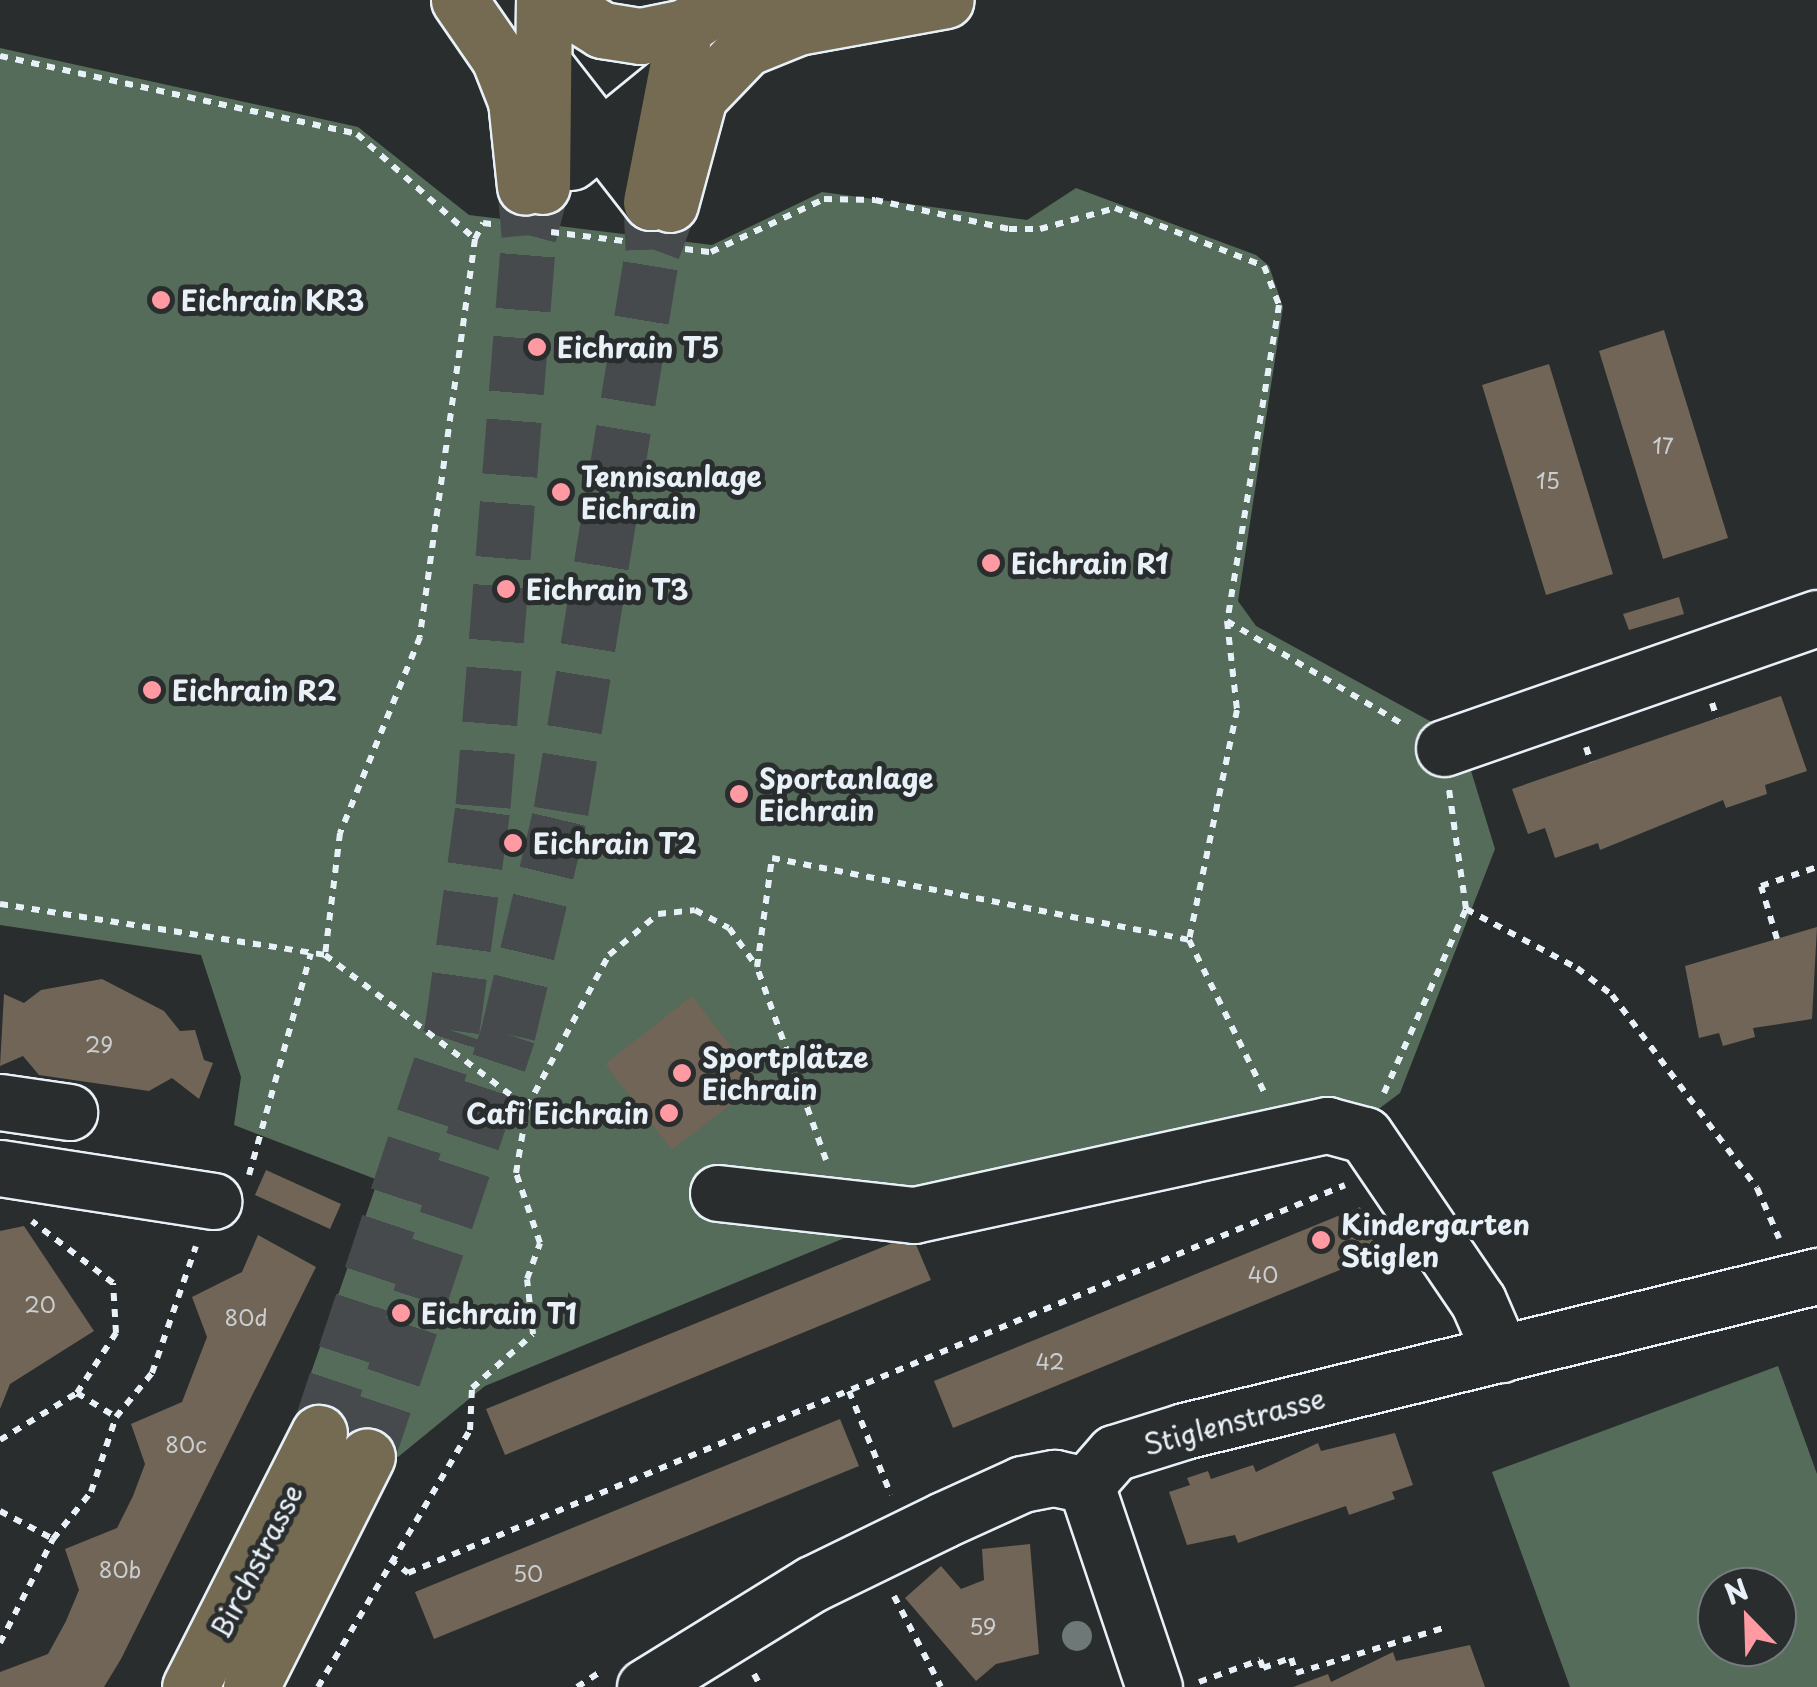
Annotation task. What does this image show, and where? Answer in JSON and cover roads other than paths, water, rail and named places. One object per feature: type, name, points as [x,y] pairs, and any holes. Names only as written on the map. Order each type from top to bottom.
[{"type":"main road","points":[[459,0],[499,58],[516,101],[532,208]]},
{"type":"main road","points":[[532,208],[549,71],[544,0]]},
{"type":"main road","points":[[554,0],[602,30],[642,36],[711,10],[833,0]]},
{"type":"main road","points":[[922,0],[937,1]]},
{"type":"main road","points":[[657,224],[698,96],[746,48],[798,27],[946,0]]},
{"type":"main road","points":[[657,224],[669,82],[711,10]]},
{"type":"main road","name":"Birchstrasse","points":[[190,1687],[343,1444],[252,1687]]},
{"type":"street","points":[[549,71],[600,138],[657,224]]},
{"type":"street","points":[[532,208],[600,138],[669,82]]},
{"type":"street","points":[[1444,748],[1817,618]]},
{"type":"street","points":[[0,1102],[85,1130],[0,1134]]},
{"type":"street","points":[[718,1193],[914,1215],[1282,1130],[1327,1126],[1376,1151],[1478,1300],[1502,1354]]},
{"type":"street","points":[[18,1172],[213,1201]]},
{"type":"street","name":"Stiglenstrasse","points":[[1086,1485],[1114,1453],[1804,1279]]},
{"type":"street","points":[[646,1687],[812,1584],[1022,1484],[1054,1478],[1086,1485],[1154,1687]]},
{"type":"tunnel","points":[[319,1433],[452,1030],[483,806],[529,235],[542,186]]},
{"type":"tunnel","points":[[525,187],[529,235]]},
{"type":"tunnel","points":[[367,1456],[508,1034],[561,811],[653,249],[651,202]]},
{"type":"tunnel","points":[[653,249],[670,204]]},
{"type":"place","name":"Eichrain KR3","points":[[161,300]]},
{"type":"place","name":"Eichrain T5","points":[[537,347]]},
{"type":"place","name":"Tennisanlage Eichrain","points":[[561,492]]},
{"type":"place","name":"Eichrain R1","points":[[991,563]]},
{"type":"place","name":"Eichrain T3","points":[[506,589]]},
{"type":"place","name":"Eichrain R2","points":[[152,690]]},
{"type":"place","name":"Sportanlage Eichrain","points":[[739,794]]},
{"type":"place","name":"Eichrain T2","points":[[513,843]]},
{"type":"place","name":"Sportplätze Eichrain","points":[[682,1073]]},
{"type":"place","name":"Cafi Eichrain","points":[[669,1113]]},
{"type":"place","name":"Kindergarten Stiglen","points":[[1321,1240]]},
{"type":"place","name":"Eichrain T1","points":[[401,1313]]}]
